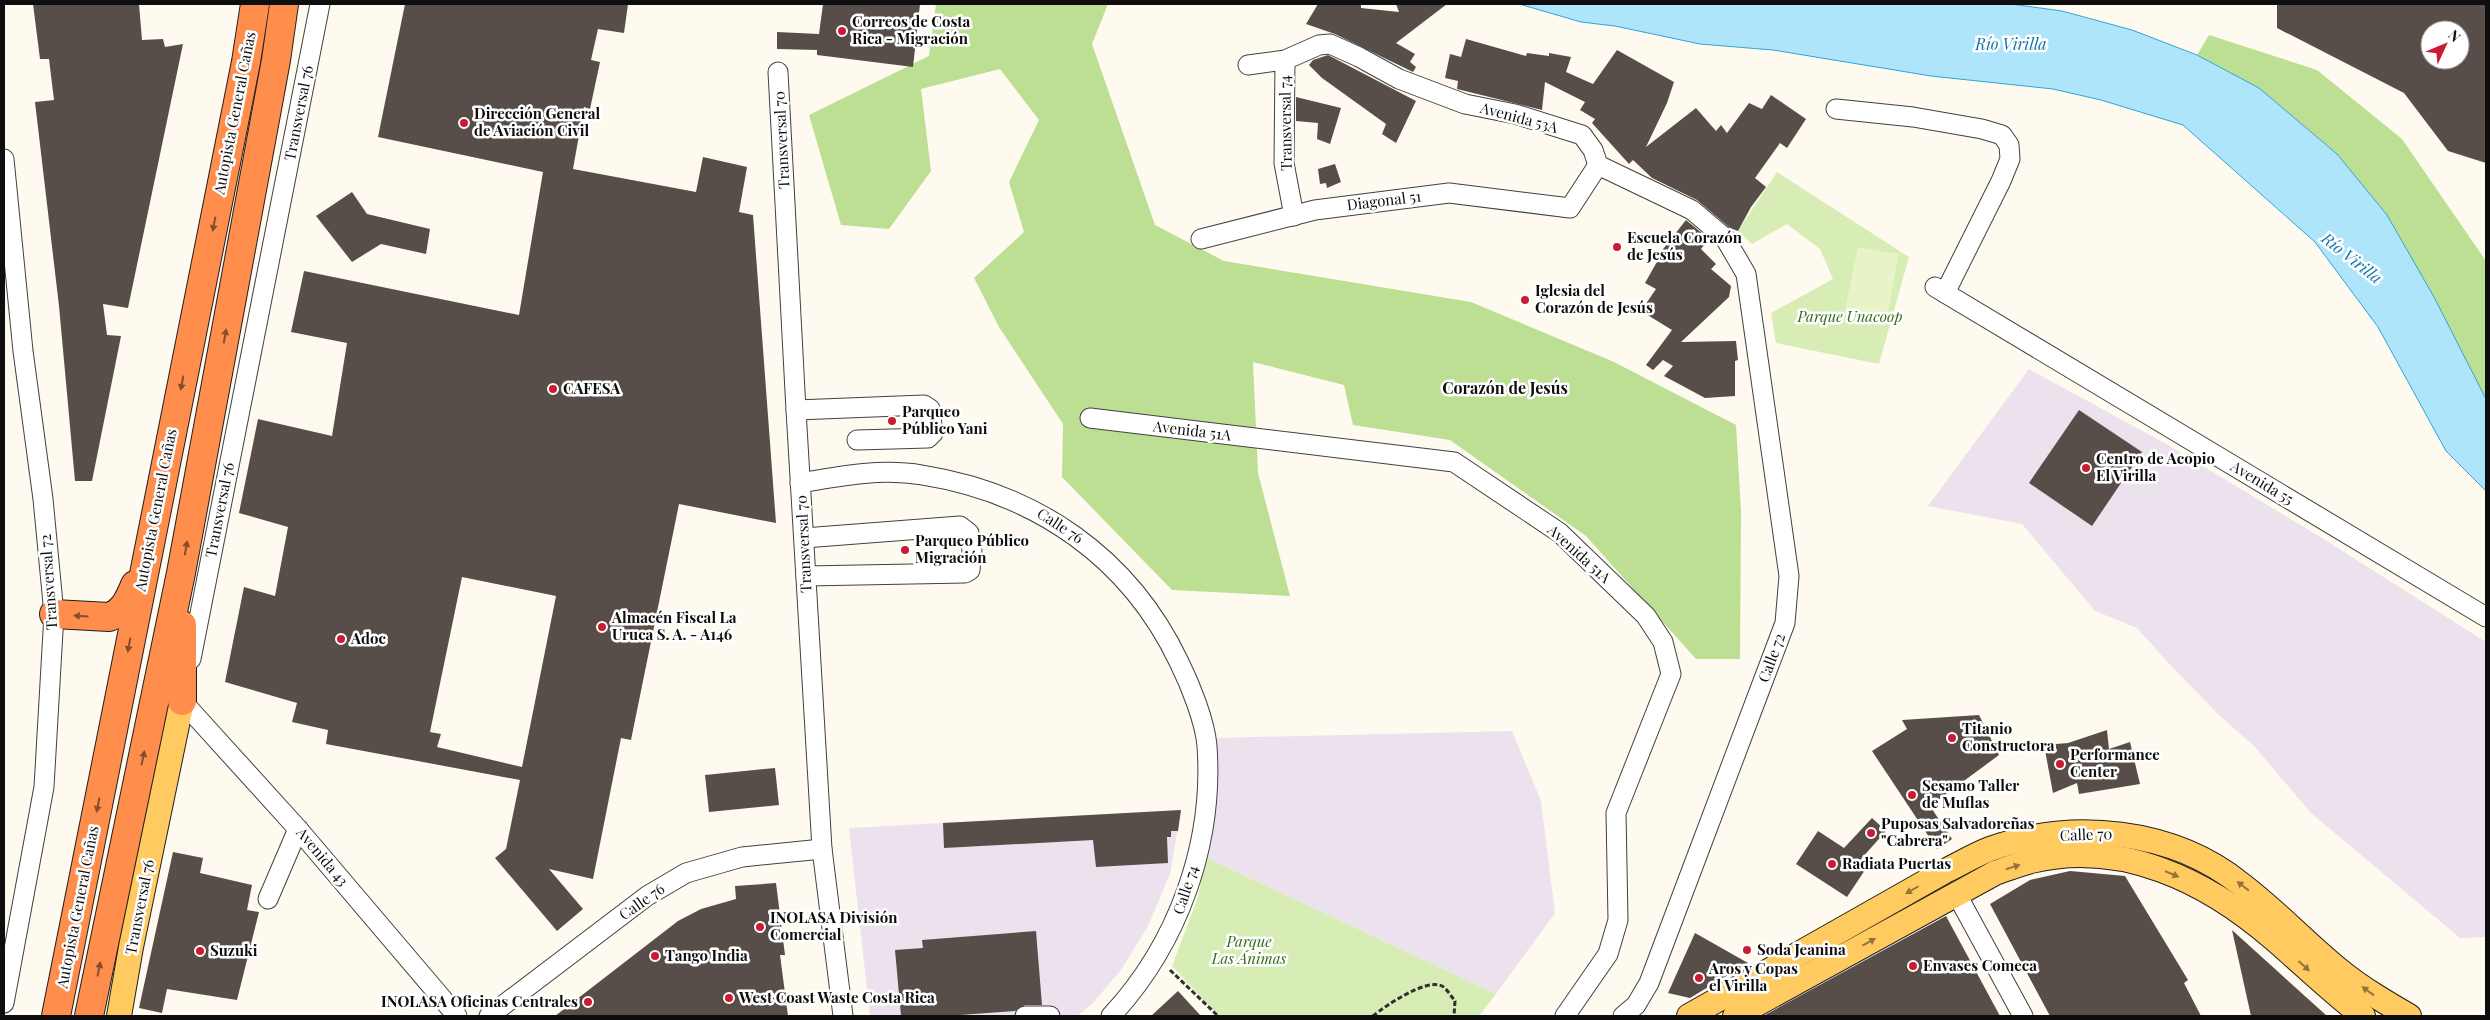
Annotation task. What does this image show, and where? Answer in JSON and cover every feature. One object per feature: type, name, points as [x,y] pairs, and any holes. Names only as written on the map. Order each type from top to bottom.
[{"type":"highway","name":"Autopista General Cañas","points":[[56,1016],[244,72],[254,4]]},
{"type":"highway","name":"Autopista General Cañas","points":[[89,1016],[181,573],[274,70],[284,4]]},
{"type":"highway","points":[[54,614],[109,617],[117,614],[128,600],[146,558]]},
{"type":"highway","points":[[181,573],[182,701]]},
{"type":"main road","name":"Transversal 76","points":[[120,1016],[131,947],[182,701]]},
{"type":"main road","name":"Calle 70","points":[[1689,1016],[1945,871],[1988,850],[2022,840],[2083,833],[2116,833],[2153,841],[2200,857],[2241,884],[2340,971],[2376,997],[2409,1016]]},
{"type":"main road","name":"Calle 70","points":[[1735,1016],[1995,872],[2032,861],[2078,855],[2122,859],[2162,870],[2200,886],[2238,910],[2363,1016]]},
{"type":"street","name":"Transversal 76","points":[[182,701],[320,4]]},
{"type":"street","name":"Avenida 53A","points":[[1248,65],[1285,60],[1320,45],[1330,44],[1359,57],[1399,79],[1465,104],[1515,114],[1582,136],[1593,150],[1598,165]]},
{"type":"street","name":"Transversal 74","points":[[1285,60],[1284,163],[1294,216]]},
{"type":"street","name":"Transversal 70","points":[[778,72],[822,849],[843,1016]]},
{"type":"street","name":"Avenida 55","points":[[1836,109],[1913,117],[1982,129],[2002,135],[2009,145],[2010,159],[2001,181],[1940,290],[2486,617]]},
{"type":"street","name":"Transversal 72","points":[[4,159],[23,351],[43,499],[54,614],[44,787],[4,1002]]},
{"type":"street","name":"Diagonal 51","points":[[1201,239],[1315,210],[1449,193],[1570,208],[1598,165]]},
{"type":"street","name":"Calle 72","points":[[1598,165],[1692,210],[1725,238],[1746,274],[1789,576],[1785,623],[1649,983],[1636,1005],[1623,1016]]},
{"type":"street","points":[[796,410],[924,404],[930,409],[933,432],[928,438],[857,440]]},
{"type":"street","name":"Avenida 51A","points":[[1090,418],[1454,462],[1560,533],[1646,616],[1663,642],[1671,674],[1616,813],[1618,920],[1608,954],[1565,1016]]},
{"type":"street","name":"Calle 76","points":[[800,483],[860,473],[920,474],[979,487],[1035,510],[1085,542],[1129,584],[1160,625],[1191,686],[1207,744]]},
{"type":"street","points":[[804,538],[960,526],[969,533],[972,550],[970,570],[965,573],[806,576]]},
{"type":"street","name":"Avenida 43","points":[[182,701],[298,829],[457,1016]]},
{"type":"street","name":"Calle 74","points":[[1111,1016],[1129,997],[1157,957],[1177,918],[1192,876],[1202,833],[1207,744]]},
{"type":"street","points":[[268,898],[298,829]]},
{"type":"street","name":"Calle 76","points":[[489,1016],[647,896],[686,873],[742,857],[822,849]]},
{"type":"street","points":[[1956,893],[2023,1016]]},
{"type":"street","points":[[1025,1016],[1050,1016]]},
{"type":"path","points":[[1157,957],[1218,1016]]},
{"type":"path","points":[[1373,1016],[1423,986],[1434,985],[1441,986],[1454,1001],[1454,1016]]},
{"type":"shaded area","points":[[2029,369],[2168,445],[2322,538],[2486,642],[2486,937],[2460,938],[2311,813],[2254,746],[2220,716],[2137,628],[2095,611],[2022,524],[1928,506]]},
{"type":"shaded area","points":[[1512,731],[1541,801],[1555,913],[1496,994],[1205,857],[1215,809],[1213,738]]},
{"type":"shaded area","points":[[1181,810],[1170,874],[1148,926],[1121,970],[1093,1003],[1077,1016],[870,1016],[849,828]]},
{"type":"green space","points":[[936,4],[1108,4],[1092,44],[1155,225],[1224,261],[1471,302],[1614,362],[1736,425],[1741,511],[1740,659],[1696,659],[1586,536],[1450,440],[1353,425],[1344,385],[1253,362],[1258,473],[1290,596],[1172,590],[1062,477],[1063,424],[999,327],[974,278],[1024,232],[1009,182],[1039,120],[1000,69],[921,89],[931,171],[889,229],[841,225],[809,115],[929,56]]},
{"type":"green space","points":[[2209,35],[2317,70],[2402,139],[2486,261],[2486,399],[2387,215],[2337,154],[2259,88],[2197,55]]},
{"type":"green space","name":"Parque Unacoop","points":[[1777,172],[1909,257],[1879,364],[1776,343],[1771,313],[1833,279],[1820,249],[1787,224],[1752,244],[1738,231]]},
{"type":"green space","points":[[1858,247],[1899,254],[1885,326],[1844,315]]},
{"type":"green space","name":"Parque Las Ánimas","points":[[1205,857],[1496,994],[1479,1016],[1218,1016],[1172,966],[1198,897]]},
{"type":"water","name":"Río Virilla","points":[[1519,4],[2011,4],[2062,11],[2132,30],[2197,55],[2259,88],[2337,154],[2387,215],[2434,297],[2486,399],[2486,491],[2446,451],[2378,327],[2315,242],[2183,125],[2101,100],[2053,89],[1931,76],[1773,50],[1700,44],[1615,26],[1581,22]]},
{"type":"building","points":[[33,4],[139,4],[142,40],[163,39],[165,47],[183,44],[128,308],[103,304],[107,335],[121,336],[92,481],[75,481],[59,306],[35,102],[54,100],[49,59],[40,59]]},
{"type":"building","points":[[405,4],[628,4],[624,33],[598,29],[591,60],[600,62],[590,109],[584,107],[573,169],[696,192],[703,157],[747,167],[739,212],[753,215],[776,523],[679,504],[631,740],[621,738],[593,879],[549,869],[583,909],[557,931],[495,858],[506,849],[520,780],[326,744],[328,730],[292,722],[297,703],[225,682],[244,587],[275,596],[288,527],[239,513],[258,419],[332,436],[347,343],[291,332],[304,271],[519,315],[543,172],[378,137]],"holes":[[[462,577],[556,596],[522,767],[437,747],[441,734],[430,732]]]},
{"type":"building","points":[[823,4],[920,4],[913,67],[817,55],[817,50],[777,49],[777,32],[819,34]]},
{"type":"building","points":[[1318,4],[1361,4],[1361,8],[1399,12],[1396,4],[1447,4],[1396,43],[1415,54],[1410,62],[1416,67],[1413,72],[1335,34],[1306,24]]},
{"type":"building","points":[[2277,4],[2486,4],[2486,163],[2448,151],[2404,93],[2277,28]]},
{"type":"building","points":[[1466,39],[1526,56],[1527,53],[1549,56],[1549,53],[1571,57],[1566,72],[1593,84],[1617,50],[1674,82],[1667,103],[1646,147],[1696,108],[1716,131],[1721,125],[1727,133],[1749,103],[1762,109],[1771,95],[1806,119],[1787,148],[1780,143],[1755,178],[1766,187],[1751,207],[1738,231],[1730,228],[1697,200],[1652,178],[1633,160],[1629,164],[1592,123],[1595,119],[1580,110],[1585,102],[1545,82],[1542,110],[1457,89],[1458,81],[1445,78],[1450,54],[1461,57]]},
{"type":"building","points":[[1328,55],[1416,101],[1396,143],[1382,134],[1386,124],[1322,78],[1309,65],[1313,60]]},
{"type":"building","points":[[1296,97],[1341,108],[1330,144],[1317,139],[1318,123],[1296,121]]},
{"type":"building","points":[[1335,164],[1341,182],[1327,188],[1326,183],[1320,184],[1318,169]]},
{"type":"building","points":[[352,192],[367,214],[430,229],[426,254],[381,244],[352,262],[316,216]]},
{"type":"building","points":[[1686,220],[1709,239],[1701,249],[1716,264],[1711,269],[1731,286],[1729,297],[1681,342],[1736,341],[1738,360],[1735,361],[1735,396],[1705,398],[1664,376],[1673,366],[1663,360],[1653,370],[1646,365],[1672,330],[1641,311],[1656,289],[1645,283],[1658,260],[1656,258]]},
{"type":"building","name":"Centro de Acopio El Virilla","points":[[2079,410],[2142,452],[2092,526],[2029,483]]},
{"type":"building","points":[[1979,715],[1999,755],[1930,806],[1952,839],[1937,849],[1872,751],[1907,729],[1902,720]]},
{"type":"building","name":"Titanio Constructora","points":[[2107,730],[2109,749],[2130,742],[2140,784],[2079,794],[2077,783],[2053,793],[2044,745],[2068,743]]},
{"type":"building","points":[[775,768],[779,805],[709,812],[705,775]]},
{"type":"building","points":[[1181,810],[1178,831],[1171,831],[1171,837],[1167,837],[1168,863],[1096,867],[1093,840],[944,848],[943,823]]},
{"type":"building","name":"Radiata Puertas","points":[[1872,818],[1886,831],[1861,859],[1869,864],[1847,897],[1796,864],[1818,831],[1844,848]]},
{"type":"building","name":"Suzuki","points":[[173,852],[203,858],[200,873],[252,885],[247,910],[259,912],[237,1000],[167,989],[162,1013],[139,1008]]},
{"type":"building","points":[[2070,871],[2125,876],[2188,980],[2184,983],[2201,1016],[2050,1016],[1990,904],[2030,880]]},
{"type":"building","points":[[776,883],[785,955],[780,955],[788,1016],[555,1016],[678,921],[701,909],[736,899],[735,886]]},
{"type":"building","name":"Envases Comeca","points":[[1946,916],[2000,1016],[1763,1016]]},
{"type":"building","points":[[2232,930],[2327,1016],[2251,1016]]},
{"type":"building","points":[[1036,931],[1042,1005],[1025,1005],[1015,1011],[947,1016],[901,1016],[895,950],[923,948],[922,940]]},
{"type":"building","name":"Aros y Copas el Virilla","points":[[1695,933],[1748,963],[1690,998],[1668,993]]},
{"type":"building","points":[[1178,991],[1201,1016],[1151,1016]]},
{"type":"place","name":"Correos de Costa Rica - Migración","points":[[842,31]]},
{"type":"place","name":"Dirección General de Aviación Civil","points":[[464,123]]},
{"type":"place","name":"Escuela Corazón de Jesús","points":[[1617,247]]},
{"type":"place","name":"Iglesia del Corazón de Jesús","points":[[1525,300]]},
{"type":"place","name":"CAFESA","points":[[553,389]]},
{"type":"place","name":"Parqueo Público Yani","points":[[892,421]]},
{"type":"place","name":"Centro de Acopio El Virilla","points":[[2086,468]]},
{"type":"place","name":"Parqueo Público Migración","points":[[905,550]]},
{"type":"place","name":"Almacén Fiscal La Uruca S. A. - A146","points":[[602,627]]},
{"type":"place","name":"Adoc","points":[[341,639]]},
{"type":"place","name":"Titanio Constructora","points":[[1952,738]]},
{"type":"place","name":"Performance Center","points":[[2060,764]]},
{"type":"place","name":"Sesamo Taller de Muflas","points":[[1912,795]]},
{"type":"place","name":"Puposas Salvadoreñas \"Cabrera\"","points":[[1871,833]]},
{"type":"place","name":"Radiata Puertas","points":[[1832,864]]},
{"type":"place","name":"INOLASA División Comercial","points":[[760,927]]},
{"type":"place","name":"Soda Jeanina","points":[[1747,950]]},
{"type":"place","name":"Suzuki","points":[[200,951]]},
{"type":"place","name":"Tango India","points":[[655,956]]},
{"type":"place","name":"Envases Comeca","points":[[1913,966]]},
{"type":"place","name":"Aros y Copas el Virilla","points":[[1699,978]]},
{"type":"place","name":"West Coast Waste Costa Rica","points":[[729,998]]},
{"type":"place","name":"INOLASA Oficinas Centrales","points":[[588,1002]]},
{"type":"district","name":"Corazón de Jesús","points":[[1505,388]]}]
